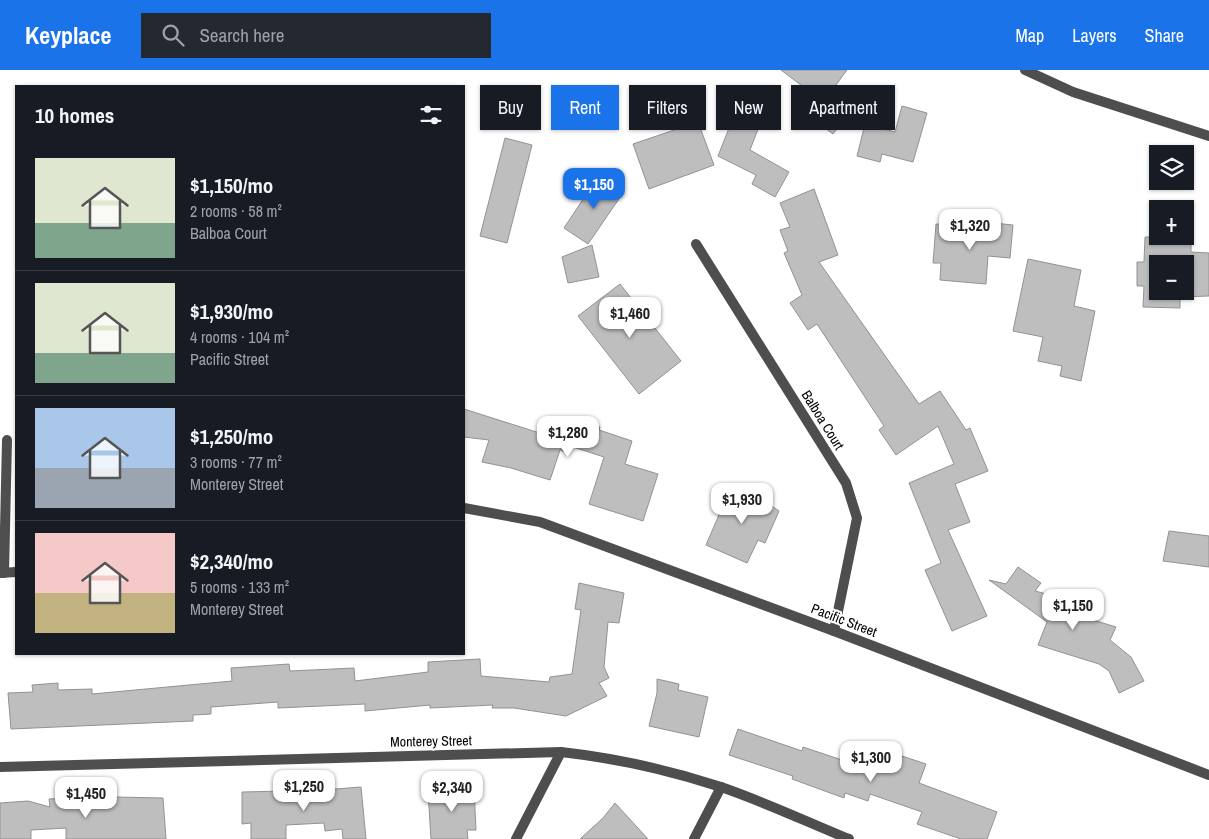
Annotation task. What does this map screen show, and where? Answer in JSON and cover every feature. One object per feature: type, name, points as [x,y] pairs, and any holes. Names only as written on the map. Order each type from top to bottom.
[{"type":"street","points":[[1025,70],[1073,92],[1209,136]]},
{"type":"street","name":"Balboa Court","points":[[696,244],[846,482],[857,518],[834,631]]},
{"type":"street","points":[[6,440],[2,573],[15,572]]},
{"type":"street","name":"Pacific Street","points":[[465,508],[540,522],[834,631],[1209,775]]},
{"type":"street","points":[[516,839],[561,752]]},
{"type":"street","name":"Monterey Street","points":[[0,767],[561,752],[605,757],[670,772],[721,787],[849,839]]},
{"type":"street","points":[[694,839],[721,787]]},
{"type":"building","points":[[781,70],[847,70],[836,85],[801,85]]},
{"type":"building","points":[[902,106],[927,113],[913,162],[882,154],[880,162],[857,156],[864,130],[888,130],[895,132]]},
{"type":"building","points":[[674,130],[701,130],[714,165],[649,189],[633,144]]},
{"type":"building","points":[[728,130],[758,130],[750,150],[789,172],[775,197],[752,184],[756,175],[718,156]]},
{"type":"building","points":[[828,130],[836,130],[833,134]]},
{"type":"building","points":[[505,138],[532,145],[507,243],[480,236]]},
{"type":"building","points":[[599,175],[623,193],[588,244],[564,228]]},
{"type":"building","points":[[814,189],[838,255],[819,262],[919,404],[940,391],[966,430],[970,428],[988,471],[955,484],[970,522],[948,530],[987,616],[952,631],[925,570],[941,563],[909,483],[954,464],[938,426],[896,455],[879,430],[884,426],[817,324],[808,330],[790,303],[802,295],[784,253],[788,251],[780,230],[790,227],[780,203]]},
{"type":"building","points":[[993,223],[1013,225],[1010,258],[988,256],[986,284],[940,280],[941,263],[933,263],[936,224],[993,229]]},
{"type":"building","points":[[1145,237],[1149,237],[1149,245],[1191,245],[1191,252],[1209,253],[1209,296],[1194,297],[1194,255],[1149,255],[1149,300],[1180,300],[1180,308],[1143,307],[1144,286],[1137,286],[1137,262],[1144,262]]},
{"type":"building","points":[[592,245],[599,277],[568,283],[562,257]]},
{"type":"building","points":[[1028,259],[1081,270],[1074,306],[1095,311],[1081,381],[1060,376],[1062,366],[1038,361],[1043,337],[1013,331]]},
{"type":"building","points":[[620,284],[681,361],[639,394],[578,316]]},
{"type":"building","points":[[465,409],[546,435],[551,421],[570,428],[573,418],[600,427],[599,430],[632,441],[625,464],[658,474],[643,521],[589,504],[604,457],[567,445],[565,452],[560,450],[550,480],[511,468],[482,462],[489,440],[465,437]]},
{"type":"building","points":[[731,487],[766,502],[779,511],[765,543],[758,540],[747,563],[706,545]]},
{"type":"building","points":[[1169,531],[1209,536],[1209,567],[1163,561]]},
{"type":"building","points":[[1018,567],[1041,583],[1035,591],[1074,601],[1070,613],[1116,627],[1110,640],[1131,657],[1144,681],[1119,693],[1109,671],[1099,664],[1038,645],[1047,622],[989,580],[1006,584]]},
{"type":"building","points":[[579,583],[624,593],[619,623],[608,622],[604,667],[609,678],[599,683],[607,696],[566,716],[514,708],[492,708],[493,705],[430,708],[430,705],[365,711],[365,704],[278,708],[278,702],[211,707],[211,714],[193,715],[193,721],[11,729],[8,693],[33,692],[32,685],[58,683],[58,690],[92,689],[92,694],[232,681],[231,668],[289,664],[290,671],[354,668],[355,681],[428,672],[428,662],[480,659],[481,676],[549,682],[550,677],[572,674],[581,610],[575,609]]},
{"type":"building","points":[[657,679],[679,684],[678,690],[708,697],[699,737],[649,726],[657,693]]},
{"type":"building","points":[[738,729],[802,751],[803,747],[863,767],[871,745],[902,758],[902,756],[926,764],[919,783],[997,812],[987,839],[961,839],[917,824],[922,812],[870,794],[868,801],[845,793],[844,798],[792,779],[793,776],[729,755]]},
{"type":"building","points":[[361,787],[366,839],[343,839],[342,829],[325,831],[324,823],[286,825],[286,839],[251,839],[251,823],[242,824],[242,792],[285,791],[285,793]]},
{"type":"building","points":[[474,788],[476,830],[467,830],[468,839],[431,839],[428,791]]},
{"type":"building","points":[[115,797],[163,798],[166,839],[66,839],[66,828],[31,830],[31,839],[0,839],[0,803],[28,801],[50,807],[49,799],[71,798],[71,806],[115,804]]},
{"type":"building","points":[[615,803],[648,839],[580,839],[603,818]]}]
